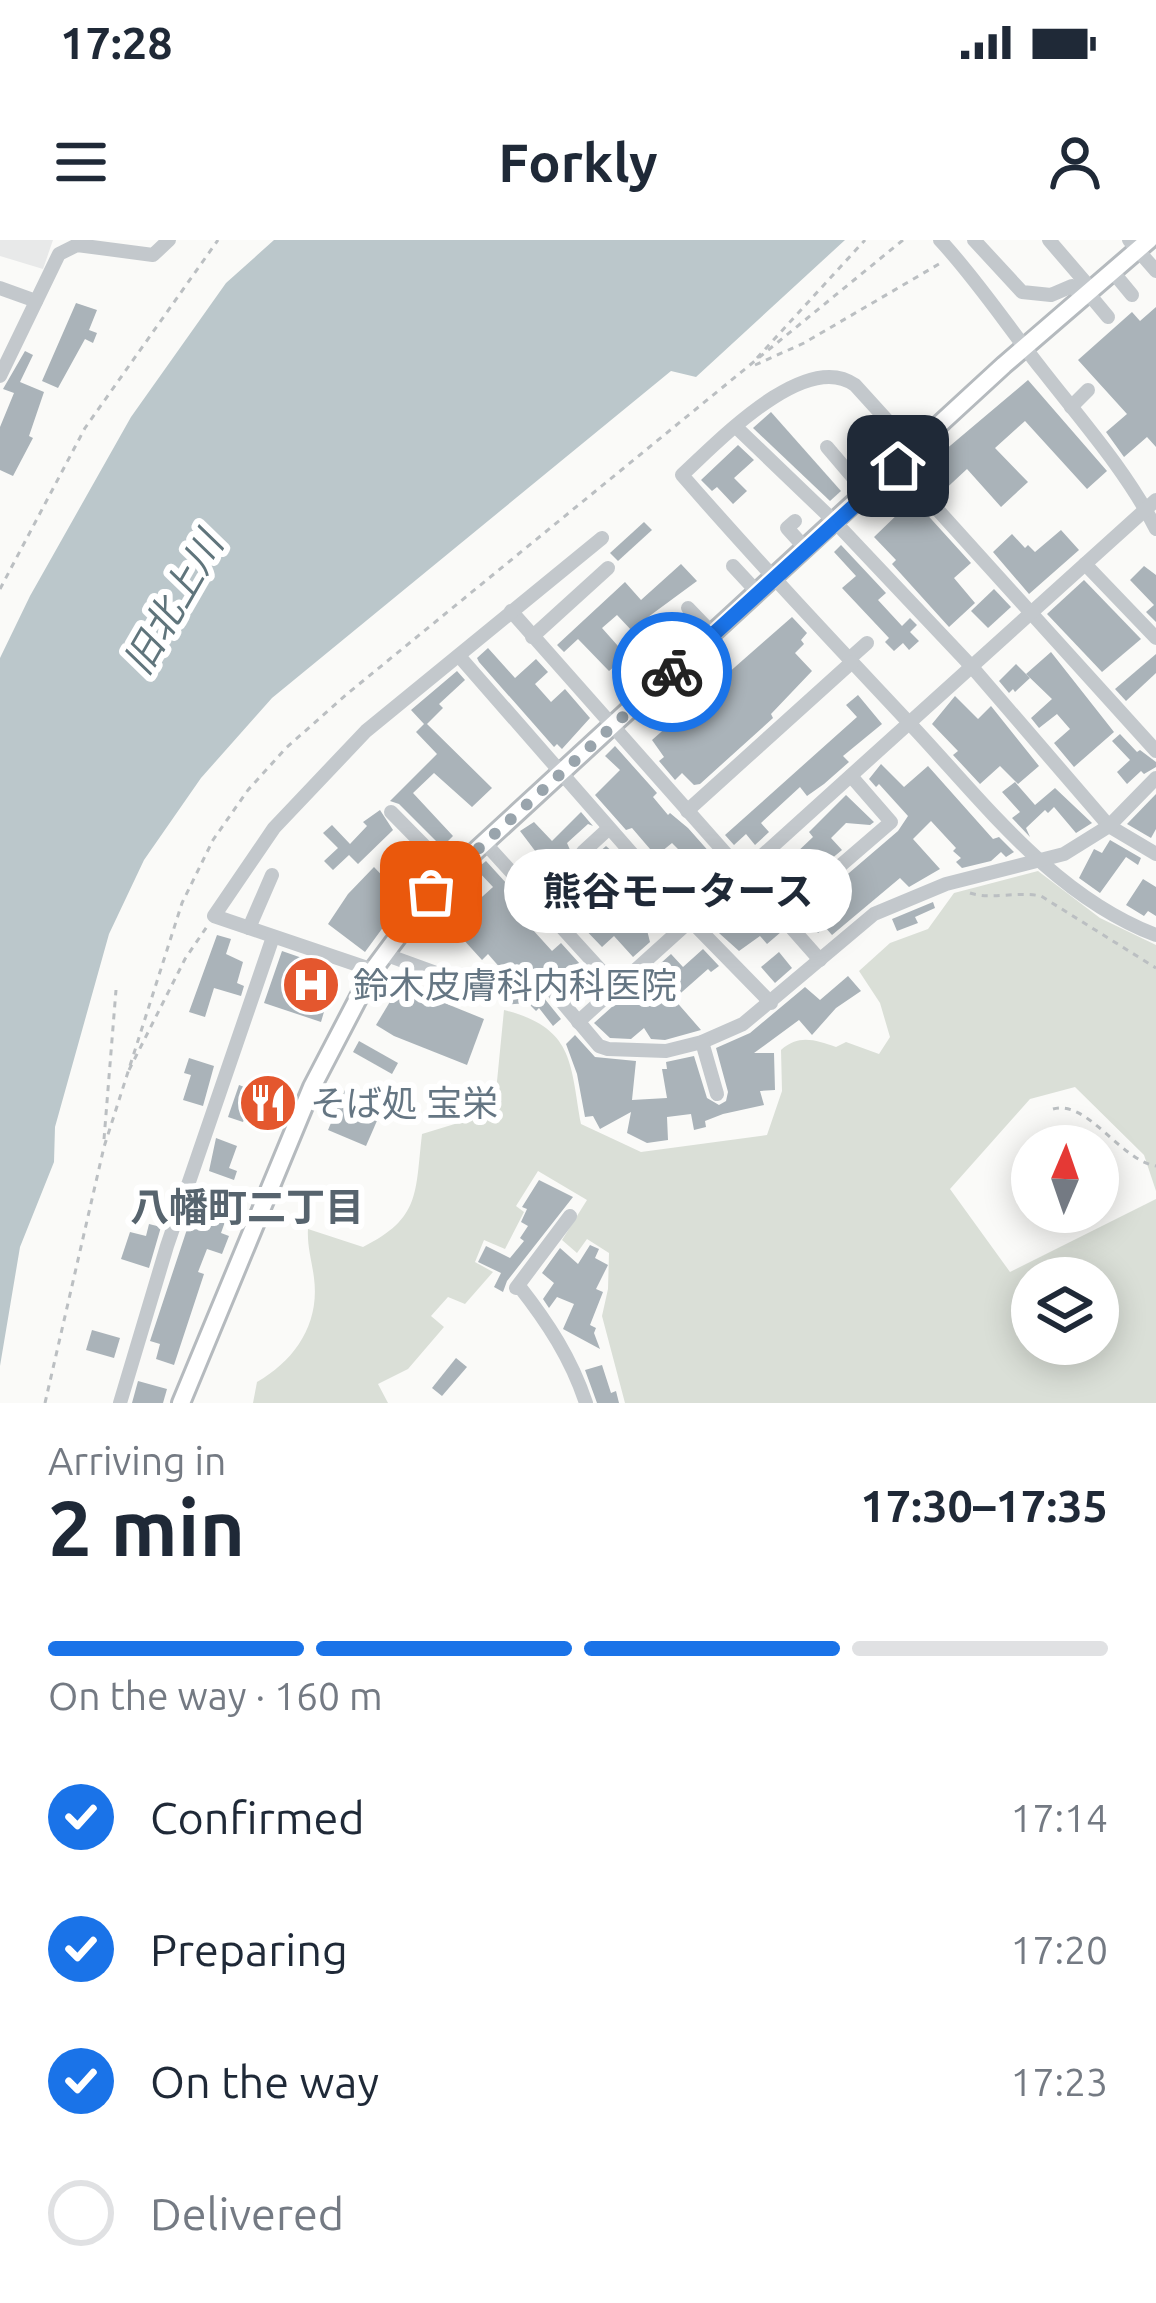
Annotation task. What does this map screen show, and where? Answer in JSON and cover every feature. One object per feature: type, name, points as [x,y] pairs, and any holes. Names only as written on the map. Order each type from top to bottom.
[{"type":"main road","points":[[181,1403],[312,1087],[373,970],[450,872],[1025,346],[1113,272],[1139,243]]},
{"type":"street","points":[[0,376],[59,254],[77,245],[153,255],[169,240]]},
{"type":"street","points":[[940,240],[1151,505],[1156,529]]},
{"type":"street","points":[[974,240],[1022,292],[1051,295],[1072,286],[1088,294]]},
{"type":"street","points":[[1049,240],[1108,317]]},
{"type":"street","points":[[1139,243],[1156,271]]},
{"type":"street","points":[[1113,272],[1132,295]]},
{"type":"street","points":[[0,288],[36,301]]},
{"type":"street","points":[[914,450],[855,385],[832,375],[821,376],[769,400],[682,475],[1038,860],[1089,900],[1156,934]]},
{"type":"street","points":[[1072,407],[1088,390]]},
{"type":"street","points":[[736,427],[836,523],[972,667],[1109,826],[1156,854]]},
{"type":"street","points":[[827,447],[867,494]]},
{"type":"street","points":[[898,466],[1156,751]]},
{"type":"street","points":[[578,1022],[1151,505]]},
{"type":"street","points":[[795,521],[788,528],[806,549]]},
{"type":"street","points":[[373,970],[214,916],[274,828],[351,747],[602,538]]},
{"type":"street","points":[[1085,564],[1156,638]]},
{"type":"street","points":[[733,566],[758,593]]},
{"type":"street","points":[[532,637],[608,568]]},
{"type":"street","points":[[688,608],[713,634]]},
{"type":"street","points":[[511,611],[820,960]]},
{"type":"street","points":[[687,811],[867,643]]},
{"type":"street","points":[[459,656],[608,829],[771,1003]]},
{"type":"street","points":[[783,915],[891,822],[851,776]]},
{"type":"street","points":[[385,954],[450,978],[538,982],[551,989],[599,1046],[666,1051],[743,1024],[874,914],[946,884],[1064,854],[1109,826],[1156,778]]},
{"type":"street","points":[[391,812],[450,872]]},
{"type":"street","points":[[584,852],[608,829]]},
{"type":"street","points":[[484,842],[616,987]]},
{"type":"street","points":[[249,928],[272,875]]},
{"type":"street","points":[[120,1403],[167,1246],[273,938]]},
{"type":"street","points":[[702,1042],[717,1094]]},
{"type":"street","points":[[570,1216],[517,1288],[549,1323],[576,1372],[586,1403]]},
{"type":"path","points":[[0,589],[85,428],[218,240]]},
{"type":"path","points":[[748,369],[865,240]]},
{"type":"path","points":[[45,1403],[104,1147],[182,903],[213,840],[248,790],[286,748],[347,694],[903,240]]},
{"type":"path","points":[[748,369],[804,343],[939,264]]},
{"type":"path","points":[[946,884],[978,896],[1022,892],[1041,896],[1156,968]]},
{"type":"path","points":[[126,1076],[185,959],[214,916]]},
{"type":"path","points":[[104,1147],[116,990]]},
{"type":"path","points":[[1053,1109],[1075,1110],[1138,1161],[1156,1166]]},
{"type":"shaded area","points":[[0,240],[53,240],[43,269],[0,256]]},
{"type":"shaded area","points":[[1038,871],[1100,918],[1156,945],[1156,1191],[1144,1155],[1119,1125],[1075,1087],[1030,1099],[950,1189],[1011,1272],[1011,1365],[1119,1365],[1119,1257],[1040,1257],[1088,1233],[1119,1233],[1119,1218],[1156,1199],[1156,1403],[625,1403],[602,1316],[609,1253],[587,1239],[577,1253],[562,1240],[587,1200],[538,1171],[516,1206],[524,1212],[505,1249],[484,1240],[475,1262],[493,1272],[465,1304],[448,1297],[431,1316],[444,1327],[408,1369],[378,1384],[388,1403],[253,1403],[257,1382],[283,1363],[309,1325],[315,1295],[308,1229],[363,1247],[396,1225],[416,1188],[422,1134],[494,1112],[504,1010],[544,1027],[565,1050],[581,1124],[641,1152],[767,1135],[782,1091],[781,1050],[807,1040],[836,1047],[846,1042],[879,1054],[890,1037],[880,1003],[859,971],[890,943],[928,929],[954,893]]},
{"type":"water","name":"旧北上川","points":[[274,240],[845,240],[696,377],[671,371],[272,698],[201,778],[144,860],[109,934],[55,1127],[54,1162],[20,1247],[0,1366],[0,658],[131,417],[226,283]]},
{"type":"building","points":[[76,303],[97,310],[89,330],[97,333],[93,343],[85,339],[58,388],[42,381]]},
{"type":"building","points":[[1156,307],[1156,447],[1147,437],[1124,457],[1106,432],[1127,414],[1078,360],[1132,312],[1140,321]]},
{"type":"building","points":[[25,351],[33,355],[20,382],[44,392],[29,436],[33,438],[13,476],[0,470],[0,427],[14,393],[3,389]]},
{"type":"building","points":[[1028,380],[1107,471],[1087,489],[1025,421],[995,448],[1028,482],[1001,507],[967,469],[939,495],[919,472]]},
{"type":"building","points":[[771,412],[841,491],[830,501],[753,428]]},
{"type":"building","points":[[859,423],[885,450],[875,460],[849,433]]},
{"type":"building","points":[[738,445],[754,460],[734,478],[747,491],[733,504],[717,487],[712,491],[701,480]]},
{"type":"building","points":[[903,488],[971,563],[954,578],[975,603],[949,627],[874,537],[902,510],[891,499]]},
{"type":"building","points":[[644,522],[652,530],[618,561],[610,553]]},
{"type":"building","points":[[1061,530],[1079,550],[1029,594],[993,552],[1012,534],[1035,552]]},
{"type":"building","points":[[841,545],[886,593],[878,600],[902,626],[910,618],[917,625],[910,632],[919,641],[909,650],[903,643],[894,651],[885,642],[889,638],[842,588],[856,576],[834,552]]},
{"type":"building","points":[[681,564],[697,581],[644,620],[654,631],[634,649],[637,652],[609,671],[578,639],[564,652],[557,645],[625,582],[641,600]],"holes":[[[617,615],[633,632],[618,646],[602,628]]]},
{"type":"building","points":[[1144,566],[1156,575],[1156,622],[1146,612],[1154,605],[1130,580]]},
{"type":"building","points":[[1084,580],[1141,639],[1102,672],[1047,614]]},
{"type":"building","points":[[994,589],[1011,607],[988,628],[971,611]]},
{"type":"building","points":[[792,617],[807,633],[795,653],[812,671],[771,714],[773,718],[700,784],[694,785],[682,773],[675,780],[659,761],[664,757],[652,740]]},
{"type":"building","points":[[488,648],[515,678],[536,659],[548,672],[535,684],[551,702],[565,689],[590,718],[562,749],[557,744],[554,747],[479,662],[477,658]]},
{"type":"building","points":[[1051,652],[1114,732],[1074,767],[1054,743],[1070,729],[1057,714],[1039,728],[1031,718],[1052,699],[1026,674]]},
{"type":"building","points":[[1156,654],[1156,673],[1126,701],[1115,689]]},
{"type":"building","points":[[1016,664],[1030,678],[1009,693],[999,681]]},
{"type":"building","points":[[457,671],[465,680],[439,704],[443,708],[427,724],[492,788],[472,807],[434,773],[413,793],[453,836],[442,847],[399,804],[390,801],[437,754],[416,732],[424,724],[411,710]]},
{"type":"building","points":[[858,695],[882,724],[843,756],[849,762],[824,784],[807,796],[800,787],[761,823],[769,832],[755,845],[746,834],[734,845],[725,835],[857,717],[846,705]]},
{"type":"building","points":[[955,696],[978,719],[991,706],[1039,766],[1018,784],[1000,766],[980,784],[932,724]]},
{"type":"building","points":[[1120,734],[1137,752],[1156,762],[1156,767],[1144,774],[1141,771],[1127,784],[1117,772],[1130,760],[1112,741]]},
{"type":"building","points":[[615,746],[657,793],[653,797],[668,815],[688,828],[727,872],[699,897],[689,902],[666,876],[686,857],[672,843],[656,856],[595,795],[620,770],[605,756]]},
{"type":"building","points":[[881,764],[904,787],[928,766],[993,839],[999,837],[1014,852],[1006,857],[1001,852],[991,861],[962,868],[956,862],[961,858],[953,851],[956,848],[931,821],[913,839],[940,869],[909,887],[900,878],[832,935],[825,927],[818,933],[807,920],[812,915],[807,909],[898,831],[908,816],[869,779]]},
{"type":"building","points":[[1015,782],[1035,805],[1055,788],[1092,823],[1076,833],[1054,807],[1026,828],[1030,837],[1012,818],[1020,812],[1002,792]]},
{"type":"building","points":[[1156,794],[1156,829],[1151,838],[1127,824]]},
{"type":"building","points":[[846,795],[874,822],[846,823],[831,838],[842,850],[795,889],[772,862],[787,849],[794,855],[813,837],[809,832]]},
{"type":"building","points":[[380,810],[393,830],[358,864],[349,855],[333,870],[324,861],[338,848],[323,833],[332,825],[350,844],[367,826],[363,822]]},
{"type":"building","points":[[581,812],[593,826],[588,824],[567,843],[574,859],[587,863],[606,846],[624,862],[615,871],[610,865],[594,879],[600,885],[596,889],[612,906],[638,882],[650,895],[641,908],[655,923],[647,930],[650,942],[633,957],[614,936],[602,947],[527,873],[542,860],[520,831],[534,822],[552,841]]},
{"type":"building","points":[[1110,840],[1141,858],[1138,865],[1126,857],[1100,893],[1079,878],[1094,849],[1102,853]]},
{"type":"building","points":[[415,859],[429,873],[365,952],[328,924],[374,867],[394,888],[411,872],[406,867]]},
{"type":"building","points":[[486,861],[531,910],[540,923],[533,930],[552,951],[561,943],[599,985],[578,1003],[559,981],[543,973],[502,970],[488,954],[482,960],[442,916],[464,896],[473,905],[493,887],[476,869]]},
{"type":"building","points":[[1143,879],[1156,887],[1156,916],[1148,911],[1144,916],[1126,905]]},
{"type":"building","points":[[742,889],[781,932],[767,944],[760,936],[739,951],[710,925],[715,920],[712,916]]},
{"type":"building","points":[[933,902],[935,908],[915,917],[918,923],[897,931],[892,919]]},
{"type":"building","points":[[217,935],[231,939],[226,954],[243,962],[237,983],[244,986],[241,996],[214,988],[205,1017],[189,1012]]},
{"type":"building","points":[[703,949],[719,966],[711,972],[708,969],[674,999],[701,1030],[665,1040],[651,1039],[644,1028],[631,1039],[610,1038],[594,1023],[671,954],[683,967]]},
{"type":"building","points":[[282,951],[305,959],[299,977],[331,988],[321,1022],[264,1003]]},
{"type":"building","points":[[779,952],[792,968],[775,983],[761,967]]},
{"type":"building","points":[[848,976],[861,991],[836,1008],[812,1035],[799,1020],[754,1053],[774,1053],[775,1090],[760,1091],[764,1105],[723,1114],[694,1130],[691,1114],[667,1117],[668,1140],[647,1143],[627,1133],[631,1112],[600,1129],[593,1116],[585,1117],[566,1044],[575,1035],[595,1057],[636,1061],[632,1100],[667,1098],[662,1069],[667,1069],[666,1062],[694,1056],[707,1098],[719,1105],[728,1092],[716,1048],[750,1033],[805,987],[820,1000]]},
{"type":"building","points":[[400,985],[484,1019],[467,1065],[376,1025]]},
{"type":"building","points":[[500,992],[535,994],[561,1019],[553,1026],[539,1008],[536,1011],[528,1003],[501,1005]]},
{"type":"building","points":[[359,1041],[398,1063],[392,1074],[353,1052]]},
{"type":"building","points":[[189,1058],[214,1066],[203,1106],[183,1100],[191,1075],[184,1073]]},
{"type":"building","points":[[239,1085],[283,1102],[277,1117],[262,1111],[258,1122],[228,1117]]},
{"type":"building","points":[[345,1090],[383,1107],[366,1146],[328,1130]]},
{"type":"building","points":[[216,1138],[237,1146],[229,1168],[237,1171],[234,1180],[209,1171]]},
{"type":"building","points":[[539,1180],[573,1197],[503,1292],[494,1287],[501,1273],[478,1262],[486,1246],[510,1258],[524,1241],[520,1238],[528,1226],[521,1222],[527,1209],[522,1207]]},
{"type":"building","points":[[196,1202],[226,1219],[221,1233],[229,1236],[222,1254],[207,1249],[198,1272],[204,1274],[174,1365],[156,1359],[160,1344],[150,1341]]},
{"type":"building","points":[[149,1224],[161,1227],[149,1268],[121,1259],[130,1232],[146,1236]]},
{"type":"building","points":[[590,1245],[599,1249],[595,1258],[608,1265],[596,1289],[603,1292],[590,1325],[596,1328],[600,1349],[563,1329],[574,1304],[557,1297],[549,1308],[543,1299],[554,1283],[542,1273],[560,1248],[578,1264]]},
{"type":"building","points":[[92,1330],[120,1338],[114,1358],[86,1350]]},
{"type":"building","points":[[456,1358],[467,1367],[442,1396],[432,1388]]},
{"type":"building","points":[[602,1365],[619,1403],[597,1403],[585,1370]]},
{"type":"building","points":[[138,1381],[167,1389],[163,1403],[132,1403]]},
{"type":"way so far","points":[[431,892],[672,672]]},
{"type":"place","name":"熊谷モータース","points":[[431,892]]},
{"type":"place","name":"鈴木皮膚科内科医院","points":[[311,985]]},
{"type":"place","name":"そば処 宝栄","points":[[268,1103]]},
{"type":"district","name":"八幡町二丁目","points":[[247,1207]]},
{"type":"route","points":[[672,672],[898,466]]}]
